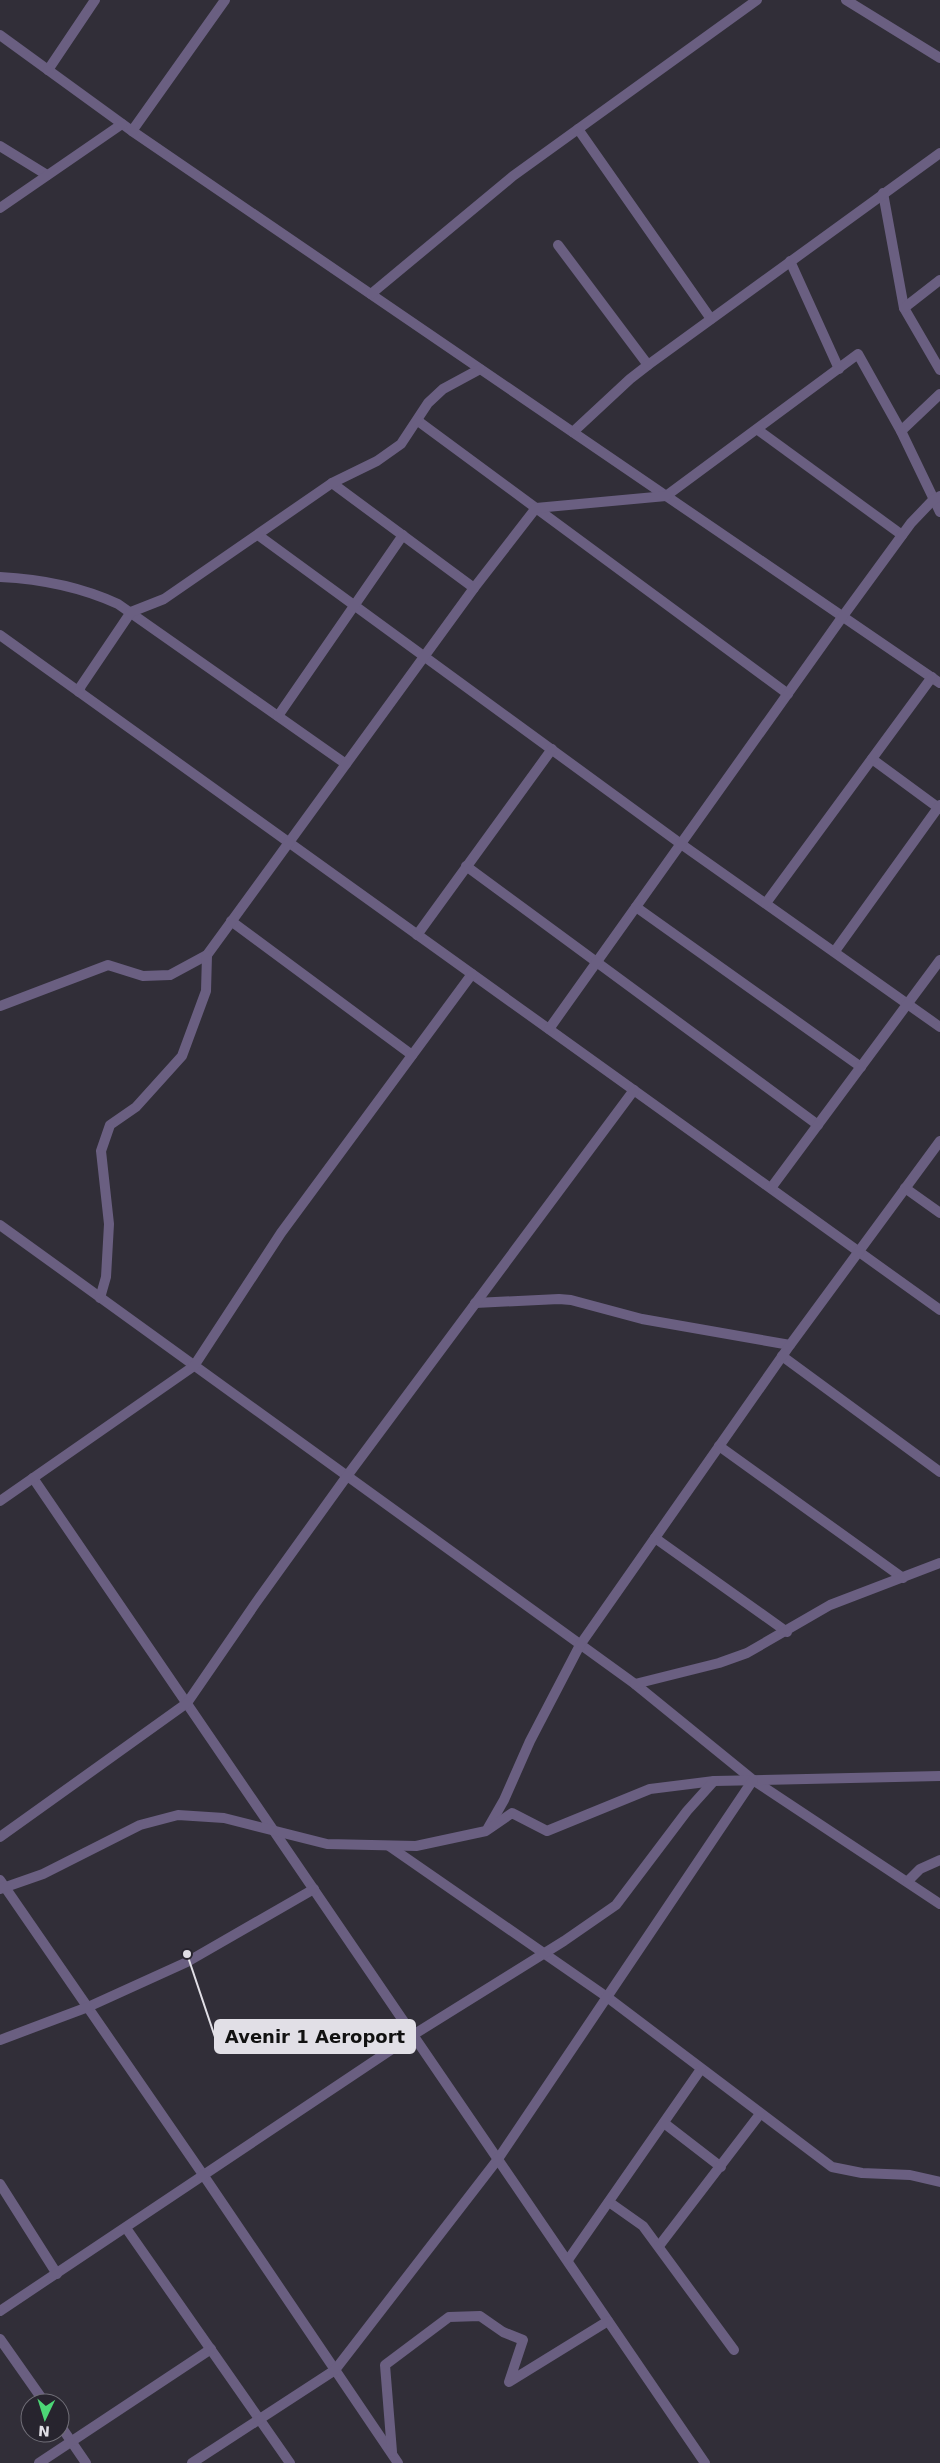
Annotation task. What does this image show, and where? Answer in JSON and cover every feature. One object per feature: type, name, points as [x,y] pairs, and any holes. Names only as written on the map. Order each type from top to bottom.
[{"type":"street","points":[[48,70],[95,0]]},
{"type":"street","points":[[132,131],[226,0]]},
{"type":"street","points":[[371,294],[513,176],[757,0]]},
{"type":"street","points":[[846,0],[940,58]]},
{"type":"street","points":[[0,35],[132,131],[936,680],[872,759],[766,903]]},
{"type":"street","points":[[0,208],[122,124]]},
{"type":"street","points":[[578,130],[711,319]]},
{"type":"street","points":[[0,146],[47,175]]},
{"type":"street","points":[[573,432],[630,379],[648,365],[940,153]]},
{"type":"street","points":[[883,193],[904,308],[940,370]]},
{"type":"street","points":[[558,245],[648,365]]},
{"type":"street","points":[[790,261],[839,369]]},
{"type":"street","points":[[904,308],[940,280]]},
{"type":"street","points":[[0,1006],[108,965],[143,976],[170,975],[207,955],[474,588],[536,508],[666,496],[758,430],[858,354],[936,498],[940,512]]},
{"type":"street","points":[[79,692],[81,686],[131,612],[164,599],[332,483],[362,469],[401,444],[418,421],[428,403],[443,389],[480,368]]},
{"type":"street","points":[[900,431],[940,394]]},
{"type":"street","points":[[418,421],[788,694]]},
{"type":"street","points":[[758,430],[902,535]]},
{"type":"street","points":[[332,483],[474,588]]},
{"type":"street","points":[[549,1029],[902,535],[936,498]]},
{"type":"street","points":[[258,535],[681,844],[940,1027]]},
{"type":"street","points":[[278,716],[403,535]]},
{"type":"street","points":[[0,577],[37,579],[100,596],[131,612],[346,764]]},
{"type":"street","points":[[0,635],[940,1310]]},
{"type":"street","points":[[417,935],[552,749]]},
{"type":"street","points":[[835,951],[939,807],[872,759]]},
{"type":"street","points":[[466,866],[818,1125]]},
{"type":"street","points":[[636,907],[860,1067]]},
{"type":"street","points":[[231,921],[412,1055]]},
{"type":"street","points":[[100,1298],[106,1277],[109,1224],[101,1152],[110,1125],[136,1107],[182,1056],[206,991],[207,955]]},
{"type":"street","points":[[770,1188],[940,960]]},
{"type":"street","points":[[0,1501],[194,1366],[281,1233],[472,974]]},
{"type":"street","points":[[0,1837],[187,1703],[347,1476],[634,1090]]},
{"type":"street","points":[[486,1831],[504,1800],[530,1741],[580,1644],[782,1356],[940,1141]]},
{"type":"street","points":[[905,1188],[940,1213]]},
{"type":"street","points":[[0,1225],[635,1684],[753,1780],[940,1904]]},
{"type":"street","points":[[475,1303],[571,1300],[642,1319],[790,1345]]},
{"type":"street","points":[[782,1356],[940,1472]]},
{"type":"street","points":[[719,1446],[903,1578]]},
{"type":"street","points":[[33,1478],[705,2463]]},
{"type":"street","points":[[655,1538],[787,1632]]},
{"type":"street","points":[[635,1684],[719,1663],[747,1653],[787,1632],[830,1605],[940,1563]]},
{"type":"street","points":[[398,2463],[204,2176],[2,1885],[43,1874],[140,1825],[178,1816],[224,1818],[270,1828],[327,1844],[416,1846],[486,1831],[512,1813],[547,1831],[650,1789],[714,1781],[940,1776]]},
{"type":"street","points":[[192,2463],[335,2370],[498,2159],[753,1780]]},
{"type":"street","points":[[0,2311],[413,2035],[544,1954],[616,1905],[687,1810],[714,1781]]},
{"type":"street","points":[[388,1845],[607,1997],[832,2167],[862,2173],[910,2175],[940,2182]]},
{"type":"street","points":[[908,1881],[920,1869],[940,1860]]},
{"type":"street","points":[[0,2040],[88,2007],[187,1962],[314,1889]]},
{"type":"street","points":[[568,2260],[701,2069]]},
{"type":"street","points":[[659,2246],[760,2114]]},
{"type":"street","points":[[664,2123],[721,2167]]},
{"type":"street","points":[[0,2184],[57,2274]]},
{"type":"street","points":[[608,2202],[643,2226],[734,2350]]},
{"type":"street","points":[[126,2228],[290,2463]]},
{"type":"street","points":[[392,2454],[385,2365],[449,2317],[480,2316],[503,2332],[524,2340],[508,2382],[608,2321]]},
{"type":"street","points":[[0,2339],[37,2393]]},
{"type":"street","points":[[39,2463],[211,2349]]},
{"type":"street","points":[[71,2441],[86,2463]]},
{"type":"place","name":"Avenir 1 Aeroport","points":[[187,1954]]}]
